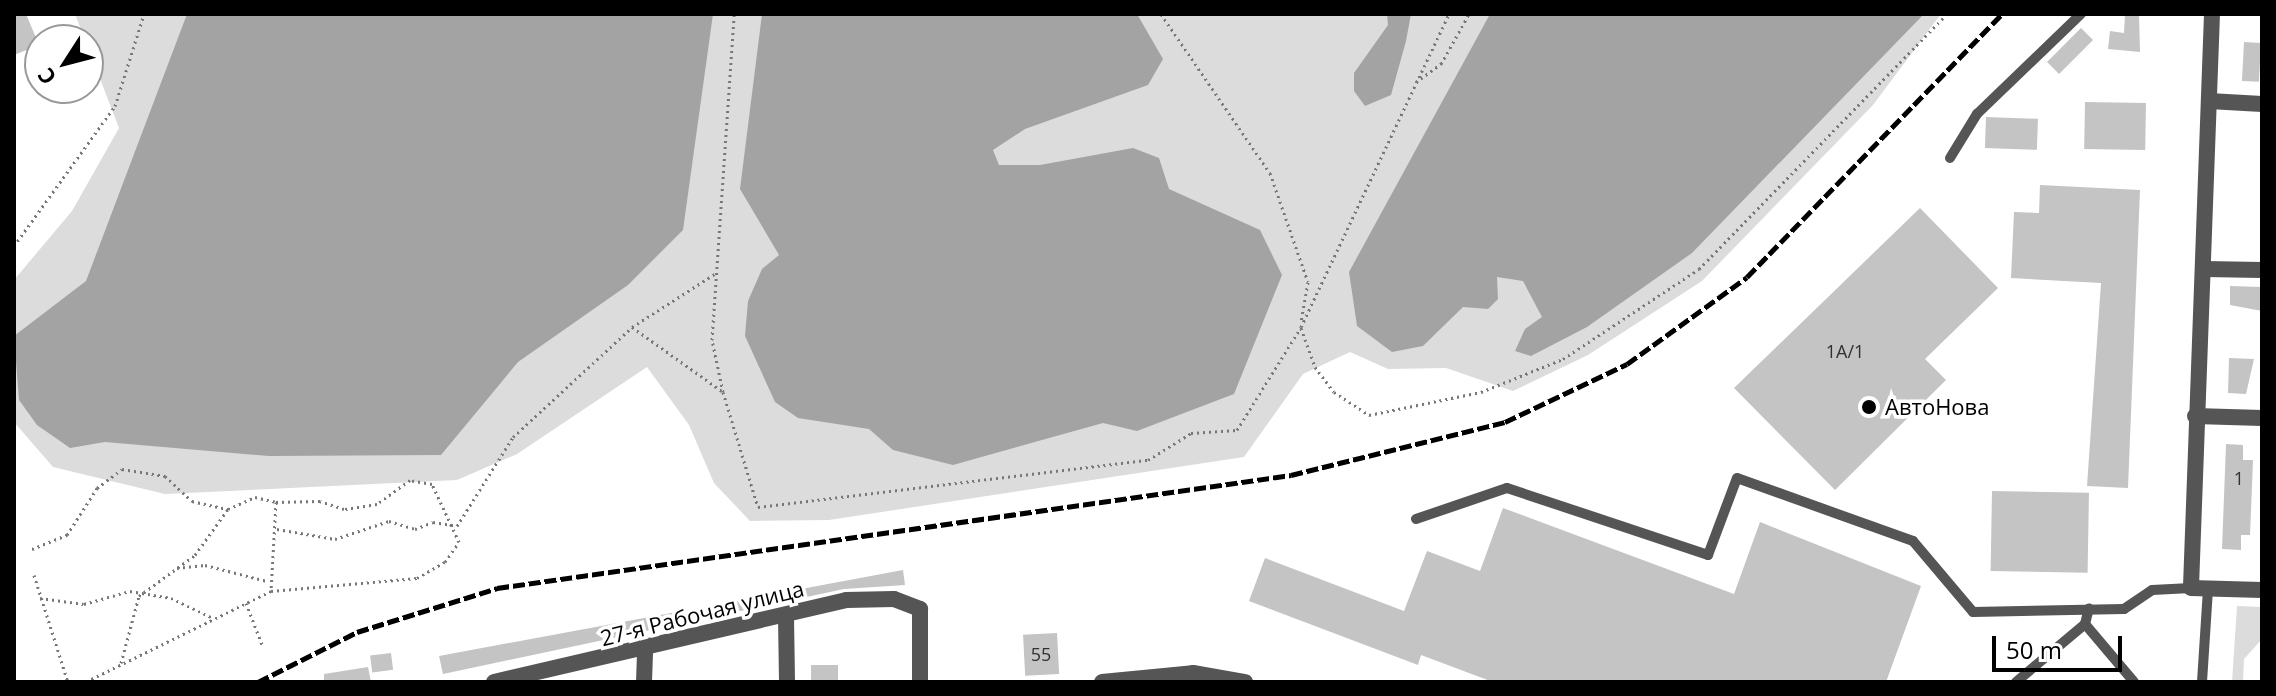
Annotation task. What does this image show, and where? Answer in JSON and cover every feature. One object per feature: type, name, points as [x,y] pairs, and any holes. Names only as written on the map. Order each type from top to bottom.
[{"type":"street","points":[[2212,14],[2191,588],[2262,590]]},
{"type":"street","points":[[2209,101],[2262,104]]},
{"type":"street","points":[[2204,269],[2262,270]]},
{"type":"street","points":[[2195,416],[2262,418]]},
{"type":"street","name":"27-я Рабочая улица","points":[[494,682],[645,652],[846,600],[894,599],[920,609],[920,682]]},
{"type":"street","points":[[786,617],[787,682]]},
{"type":"street","points":[[644,682],[645,652]]},
{"type":"street","points":[[1102,682],[1193,673],[1245,682]]},
{"type":"lane","points":[[1950,158],[1977,114],[2081,14]]},
{"type":"lane","points":[[1416,519],[1507,488],[1708,555],[1737,478],[1913,541],[1973,612],[2124,609],[2152,590],[2191,588]]},
{"type":"lane","points":[[2202,682],[2208,589]]},
{"type":"lane","points":[[2016,682],[2085,624],[2089,608]]},
{"type":"lane","points":[[2085,624],[2134,682]]},
{"type":"path","points":[[14,246],[115,106],[144,14]]},
{"type":"path","points":[[734,14],[712,340],[723,392],[758,507],[1148,460],[1191,433],[1237,430],[1301,327],[1413,84],[1449,14]]},
{"type":"path","points":[[1161,14],[1270,173],[1308,282],[1301,327],[1315,367],[1334,392],[1369,415],[1481,392],[1563,359],[1699,269],[1947,14]]},
{"type":"path","points":[[1413,84],[1441,64],[1469,14]]},
{"type":"path","points":[[457,526],[513,437],[632,327],[716,273]]},
{"type":"path","points":[[632,327],[723,392]]},
{"type":"path","points":[[32,549],[67,535],[97,488],[122,469],[165,476],[192,501],[228,509]]},
{"type":"path","points":[[85,682],[271,591],[417,578],[445,562],[459,542],[457,526],[432,484],[410,480],[377,504],[276,502],[255,497],[228,509],[176,569],[139,596],[121,664]]},
{"type":"path","points":[[271,591],[267,581],[276,562],[276,502]]},
{"type":"path","points":[[277,529],[335,539],[389,521],[415,529],[433,522],[457,526]]},
{"type":"path","points":[[176,569],[205,565],[267,581]]},
{"type":"path","points":[[34,575],[68,682]]},
{"type":"path","points":[[40,598],[59,606],[130,591],[139,596],[171,598],[213,618]]},
{"type":"path","points":[[246,603],[263,647]]},
{"type":"shaded area","points":[[75,14],[1941,14],[1873,105],[1702,281],[1588,355],[1513,391],[1446,368],[1388,369],[1350,352],[1303,374],[1244,457],[829,520],[750,521],[714,483],[689,425],[647,367],[517,454],[457,480],[165,494],[53,467],[14,422],[14,280],[72,211],[119,128],[104,89],[104,24],[79,24]]},
{"type":"shaded area","points":[[187,14],[713,14],[683,230],[628,285],[518,362],[441,455],[269,456],[105,442],[70,448],[37,425],[19,400],[14,336],[86,281]]},
{"type":"shaded area","points":[[762,14],[1137,14],[1163,59],[1148,85],[1025,129],[993,150],[999,165],[1040,165],[1133,148],[1159,158],[1169,189],[1260,230],[1282,275],[1234,394],[1137,431],[1103,423],[953,465],[893,450],[869,429],[798,418],[775,402],[745,336],[748,301],[762,269],[779,255],[740,189]]},
{"type":"shaded area","points":[[1387,14],[1411,14],[1406,41],[1391,95],[1365,106],[1354,91],[1354,73],[1388,25]]},
{"type":"shaded area","points":[[1490,14],[1924,14],[1692,253],[1587,327],[1531,356],[1515,351],[1525,329],[1542,317],[1523,281],[1497,277],[1498,299],[1488,309],[1463,307],[1423,346],[1392,352],[1357,326],[1349,272]]},
{"type":"shaded area","points":[[2237,606],[2262,607],[2262,639],[2244,659],[2243,682],[2232,682]]},
{"type":"building","points":[[14,14],[26,14],[30,24],[24,24],[24,51],[14,55]]},
{"type":"building","points":[[2125,14],[2139,14],[2140,52],[2108,49],[2110,31],[2124,33]]},
{"type":"building","points":[[2081,28],[2093,40],[2059,74],[2047,62]]},
{"type":"building","points":[[2244,42],[2261,43],[2259,82],[2242,81]]},
{"type":"building","points":[[2085,102],[2146,103],[2145,150],[2084,149]]},
{"type":"building","points":[[1986,117],[2038,119],[2037,150],[1985,148]]},
{"type":"building","points":[[2040,185],[2140,190],[2128,488],[2087,486],[2101,283],[2011,278],[2014,212],[2039,213]]},
{"type":"building","points":[[1920,208],[1998,288],[1925,359],[1946,380],[1835,490],[1734,388]]},
{"type":"building","points":[[2230,286],[2262,287],[2262,311],[2230,305]]},
{"type":"building","points":[[2229,358],[2254,359],[2246,394],[2228,393]]},
{"type":"building","points":[[2226,444],[2243,445],[2243,460],[2253,460],[2250,535],[2241,535],[2241,550],[2222,549]]},
{"type":"building","points":[[1992,491],[2089,493],[2088,573],[1991,571]]},
{"type":"building","points":[[1503,508],[1734,594],[1760,522],[1921,586],[1886,682],[1493,682],[1421,655],[1418,665],[1249,601],[1265,558],[1404,611],[1427,551],[1480,571]]},
{"type":"building","points":[[903,570],[905,585],[844,589],[443,674],[439,656]]},
{"type":"building","points":[[1057,633],[1059,674],[1025,676],[1023,635]]},
{"type":"building","points":[[391,653],[393,670],[372,672],[370,656]]},
{"type":"building","points":[[811,665],[838,665],[838,682],[811,682]]},
{"type":"building","points":[[368,667],[371,682],[324,682],[324,674]]},
{"type":"railway","points":[[258,682],[357,632],[497,588],[1291,475],[1505,422],[1627,364],[1747,277],[2002,14]]},
{"type":"place","name":"АвтоНова","points":[[1869,407]]}]
